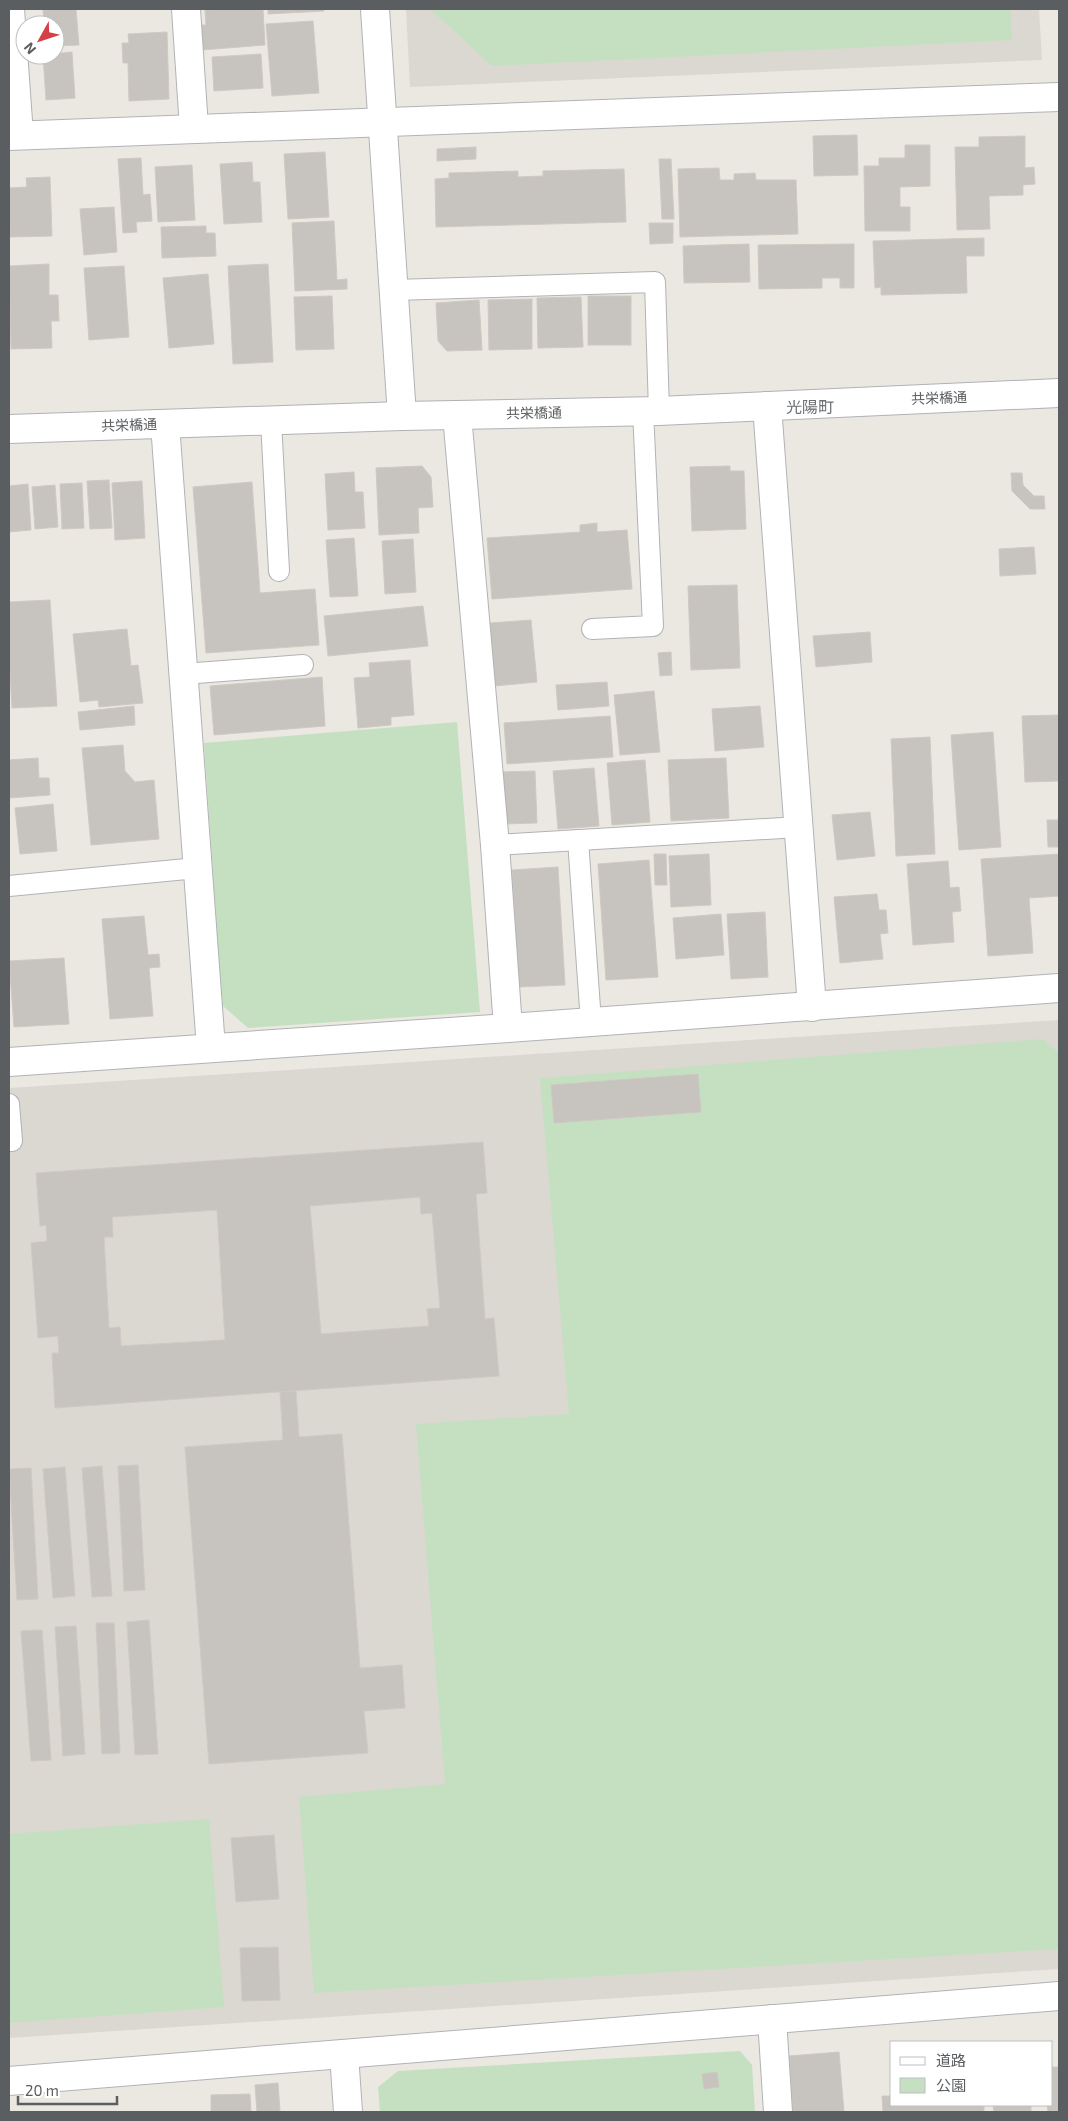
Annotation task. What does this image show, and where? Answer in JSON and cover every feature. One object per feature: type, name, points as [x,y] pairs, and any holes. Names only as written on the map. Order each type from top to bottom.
[{"type":"street","points":[[10,9],[14,136],[1059,97]]},
{"type":"street","points":[[186,9],[194,128]]},
{"type":"street","points":[[375,9],[402,416]]},
{"type":"street","name":"共栄橋通","points":[[9,429],[402,416],[651,411],[1059,393]]},
{"type":"street","points":[[767,406],[812,1007]]},
{"type":"street","points":[[457,415],[495,845],[508,1028]]},
{"type":"street","points":[[165,424],[210,1048]]},
{"type":"street","points":[[9,1062],[812,1007],[1059,988]]},
{"type":"street","points":[[9,2081],[1059,1996]]},
{"type":"street","points":[[772,2019],[778,2112]]},
{"type":"street","points":[[344,2054],[348,2112]]},
{"type":"lane","points":[[394,290],[655,282],[651,411],[654,626],[592,629]]},
{"type":"lane","points":[[272,421],[279,571]]},
{"type":"lane","points":[[183,674],[303,665]]},
{"type":"lane","points":[[495,845],[799,827]]},
{"type":"lane","points":[[578,840],[591,1022]]},
{"type":"lane","points":[[9,886],[197,868]]},
{"type":"lane","points":[[9,1104],[12,1141],[9,1141]]},
{"type":"shaded area","points":[[406,9],[1039,9],[1042,60],[410,87]]},
{"type":"shaded area","points":[[1059,1020],[1059,1969],[9,2038],[9,1088]]},
{"type":"green space","points":[[430,9],[1010,9],[1012,40],[492,66]]},
{"type":"green space","points":[[457,722],[480,1012],[248,1028],[222,1005],[204,743]]},
{"type":"green space","points":[[1043,1039],[1059,1053],[1059,1949],[314,1993],[299,1797],[445,1784],[416,1424],[569,1414],[540,1078]]},
{"type":"green space","points":[[209,1819],[224,2007],[9,2023],[9,1834]]},
{"type":"green space","points":[[740,2051],[752,2065],[755,2112],[380,2112],[378,2087],[398,2071]]},
{"type":"building","points":[[43,9],[76,9],[79,45],[65,46],[65,15],[43,15]]},
{"type":"building","points":[[263,9],[265,45],[202,50],[200,25],[206,25],[205,10]]},
{"type":"building","points":[[268,9],[324,9],[324,11],[268,14]]},
{"type":"building","points":[[313,21],[319,93],[272,96],[266,24]]},
{"type":"building","points":[[167,32],[169,99],[129,101],[128,63],[123,63],[122,43],[129,43],[128,34]]},
{"type":"building","points":[[72,52],[75,98],[46,100],[44,65],[65,65],[65,53]]},
{"type":"building","points":[[261,54],[263,88],[214,91],[212,57]]},
{"type":"building","points":[[857,135],[858,175],[814,176],[813,136]]},
{"type":"building","points":[[1025,136],[1025,168],[1034,167],[1035,184],[1023,185],[1023,195],[989,196],[990,229],[957,230],[955,147],[979,147],[979,137]]},
{"type":"building","points":[[905,145],[930,145],[930,186],[900,187],[900,207],[910,207],[910,231],[865,231],[864,166],[879,166],[879,158],[905,158]]},
{"type":"building","points":[[476,147],[476,159],[437,161],[437,149]]},
{"type":"building","points":[[325,152],[329,217],[288,219],[284,154]]},
{"type":"building","points":[[141,158],[143,195],[150,194],[152,221],[136,222],[137,232],[123,233],[118,159]]},
{"type":"building","points":[[659,159],[671,159],[674,219],[662,219]]},
{"type":"building","points":[[252,162],[253,182],[260,182],[262,222],[224,224],[220,164]]},
{"type":"building","points":[[192,165],[195,220],[158,222],[155,167]]},
{"type":"building","points":[[719,168],[720,180],[734,180],[734,174],[755,173],[756,180],[796,180],[798,234],[680,237],[678,169]]},
{"type":"building","points":[[624,169],[626,222],[436,227],[435,179],[449,178],[449,173],[518,171],[518,177],[543,176],[543,171]]},
{"type":"building","points":[[50,177],[52,236],[10,237],[9,188],[27,187],[26,178]]},
{"type":"building","points":[[114,207],[117,252],[84,255],[80,209]]},
{"type":"building","points":[[334,221],[337,280],[347,279],[347,289],[295,291],[292,223]]},
{"type":"building","points":[[649,223],[673,223],[673,243],[650,244]]},
{"type":"building","points":[[206,226],[206,233],[215,233],[216,256],[162,258],[161,227]]},
{"type":"building","points":[[984,238],[984,256],[966,256],[967,293],[881,295],[881,287],[875,288],[873,241]]},
{"type":"building","points":[[749,244],[750,282],[684,283],[683,246]]},
{"type":"building","points":[[854,244],[854,288],[840,288],[840,278],[822,278],[822,288],[759,289],[758,245]]},
{"type":"building","points":[[49,264],[49,295],[58,295],[59,321],[51,321],[52,348],[11,349],[9,266]]},
{"type":"building","points":[[268,264],[273,362],[233,364],[228,266]]},
{"type":"building","points":[[124,266],[129,337],[89,340],[84,268]]},
{"type":"building","points":[[208,274],[214,344],[169,348],[163,278]]},
{"type":"building","points":[[332,296],[334,349],[296,350],[294,297]]},
{"type":"building","points":[[588,296],[631,296],[631,345],[588,345]]},
{"type":"building","points":[[581,297],[583,347],[538,348],[537,298]]},
{"type":"building","points":[[532,299],[532,349],[489,350],[488,300]]},
{"type":"building","points":[[479,300],[482,350],[447,351],[438,341],[436,303]]},
{"type":"building","points":[[422,466],[431,477],[433,507],[418,508],[419,533],[379,535],[376,468]]},
{"type":"building","points":[[730,466],[730,471],[744,471],[746,529],[692,531],[690,467]]},
{"type":"building","points":[[354,472],[355,492],[363,492],[365,528],[328,530],[325,474]]},
{"type":"building","points":[[1011,473],[1022,473],[1023,485],[1034,496],[1044,496],[1045,509],[1030,509],[1012,491]]},
{"type":"building","points":[[109,480],[112,528],[90,529],[87,481]]},
{"type":"building","points":[[142,481],[145,538],[115,540],[112,483]]},
{"type":"building","points":[[252,482],[260,593],[315,589],[319,645],[206,653],[193,487]]},
{"type":"building","points":[[82,483],[84,528],[62,529],[60,484]]},
{"type":"building","points":[[28,484],[31,530],[9,532],[9,486]]},
{"type":"building","points":[[55,485],[58,527],[35,529],[32,487]]},
{"type":"building","points":[[597,523],[597,532],[627,530],[632,589],[492,599],[487,538],[580,532],[580,525]]},
{"type":"building","points":[[354,538],[358,596],[330,597],[326,540]]},
{"type":"building","points":[[413,539],[416,592],[385,594],[382,541]]},
{"type":"building","points":[[1034,547],[1036,574],[1000,576],[999,549]]},
{"type":"building","points":[[737,585],[740,668],[691,670],[688,586]]},
{"type":"building","points":[[50,600],[57,706],[12,708],[9,602]]},
{"type":"building","points":[[423,606],[428,646],[328,656],[324,616]]},
{"type":"building","points":[[531,620],[537,682],[495,686],[490,623]]},
{"type":"building","points":[[127,629],[131,666],[138,665],[143,703],[99,707],[98,700],[80,702],[73,634]]},
{"type":"building","points":[[870,632],[872,662],[816,667],[813,636]]},
{"type":"building","points":[[671,652],[672,675],[660,676],[658,653]]},
{"type":"building","points":[[410,660],[414,715],[391,717],[391,725],[358,728],[354,678],[370,677],[369,663]]},
{"type":"building","points":[[322,677],[325,726],[214,735],[210,686]]},
{"type":"building","points":[[607,682],[609,706],[558,710],[556,685]]},
{"type":"building","points":[[654,691],[660,752],[620,755],[614,695]]},
{"type":"building","points":[[134,706],[135,725],[80,730],[78,712]]},
{"type":"building","points":[[760,706],[764,747],[715,751],[712,709]]},
{"type":"building","points":[[1059,715],[1059,781],[1025,782],[1022,716]]},
{"type":"building","points":[[610,716],[613,757],[507,764],[504,723]]},
{"type":"building","points":[[993,732],[1001,847],[959,850],[951,735]]},
{"type":"building","points":[[930,737],[935,854],[896,856],[891,739]]},
{"type":"building","points":[[123,745],[125,771],[135,782],[154,780],[159,839],[91,845],[82,748]]},
{"type":"building","points":[[38,758],[39,778],[49,778],[50,795],[9,798],[9,760]]},
{"type":"building","points":[[726,758],[729,818],[671,821],[668,760]]},
{"type":"building","points":[[645,760],[650,822],[612,825],[607,763]]},
{"type":"building","points":[[594,768],[599,826],[558,829],[553,771]]},
{"type":"building","points":[[535,771],[537,823],[503,824],[501,772]]},
{"type":"building","points":[[53,804],[57,851],[20,854],[15,808]]},
{"type":"building","points":[[870,812],[875,856],[837,860],[832,815]]},
{"type":"building","points":[[1047,820],[1059,820],[1059,847],[1048,847]]},
{"type":"building","points":[[654,854],[666,854],[667,885],[655,885]]},
{"type":"building","points":[[709,854],[711,905],[671,907],[669,856]]},
{"type":"building","points":[[1059,854],[1059,896],[1029,898],[1033,953],[988,956],[981,859]]},
{"type":"building","points":[[649,860],[658,977],[606,980],[598,864]]},
{"type":"building","points":[[948,861],[950,888],[959,887],[961,911],[952,912],[954,942],[913,945],[907,864]]},
{"type":"building","points":[[558,867],[565,985],[519,987],[512,870]]},
{"type":"building","points":[[877,894],[879,910],[886,910],[888,933],[880,934],[883,959],[840,963],[834,897]]},
{"type":"building","points":[[765,912],[768,977],[731,979],[727,914]]},
{"type":"building","points":[[721,914],[724,955],[676,959],[673,918]]},
{"type":"building","points":[[144,916],[148,955],[159,954],[160,967],[149,968],[153,1016],[110,1019],[102,919]]},
{"type":"building","points":[[64,958],[69,1024],[14,1027],[9,961]]},
{"type":"building","points":[[698,1074],[701,1112],[554,1123],[551,1085]]},
{"type":"building","points":[[483,1142],[487,1193],[476,1194],[485,1319],[494,1318],[499,1376],[55,1408],[52,1353],[59,1353],[58,1336],[38,1338],[31,1243],[47,1241],[46,1225],[40,1226],[36,1173]],"holes":[[[420,1197],[421,1214],[432,1213],[440,1308],[427,1309],[429,1326],[321,1334],[310,1206]],[[217,1210],[225,1340],[121,1346],[120,1327],[109,1328],[104,1237],[113,1237],[112,1217]]]},
{"type":"building","points":[[296,1391],[299,1437],[342,1434],[360,1668],[402,1665],[405,1708],[364,1711],[368,1753],[209,1764],[185,1447],[283,1440],[280,1392]]},
{"type":"building","points":[[138,1465],[145,1590],[124,1591],[118,1466]]},
{"type":"building","points":[[102,1466],[112,1596],[92,1597],[82,1468]]},
{"type":"building","points":[[65,1467],[75,1596],[53,1598],[43,1469]]},
{"type":"building","points":[[31,1468],[38,1599],[17,1600],[9,1469]]},
{"type":"building","points":[[149,1620],[158,1754],[135,1755],[127,1622]]},
{"type":"building","points":[[96,1623],[114,1623],[120,1753],[102,1754]]},
{"type":"building","points":[[76,1626],[85,1754],[63,1756],[55,1627]]},
{"type":"building","points":[[42,1630],[51,1760],[31,1761],[21,1631]]},
{"type":"building","points":[[274,1835],[279,1899],[236,1902],[231,1838]]},
{"type":"building","points":[[278,1947],[280,2000],[242,2001],[240,1948]]},
{"type":"building","points":[[839,2052],[844,2112],[793,2112],[789,2056]]},
{"type":"building","points":[[1053,2067],[1059,2067],[1059,2112],[1048,2112],[1047,2106],[1053,2106]]},
{"type":"building","points":[[717,2072],[719,2087],[704,2089],[702,2074]]},
{"type":"building","points":[[278,2083],[280,2111],[257,2112],[255,2085]]},
{"type":"building","points":[[250,2094],[251,2112],[211,2112],[211,2095]]},
{"type":"building","points":[[882,2096],[890,2096],[890,2106],[984,2106],[984,2112],[883,2112]]},
{"type":"building","points":[[993,2106],[1031,2106],[1031,2112],[994,2112]]},
{"type":"district","name":"光陽町","points":[[810,407]]}]
